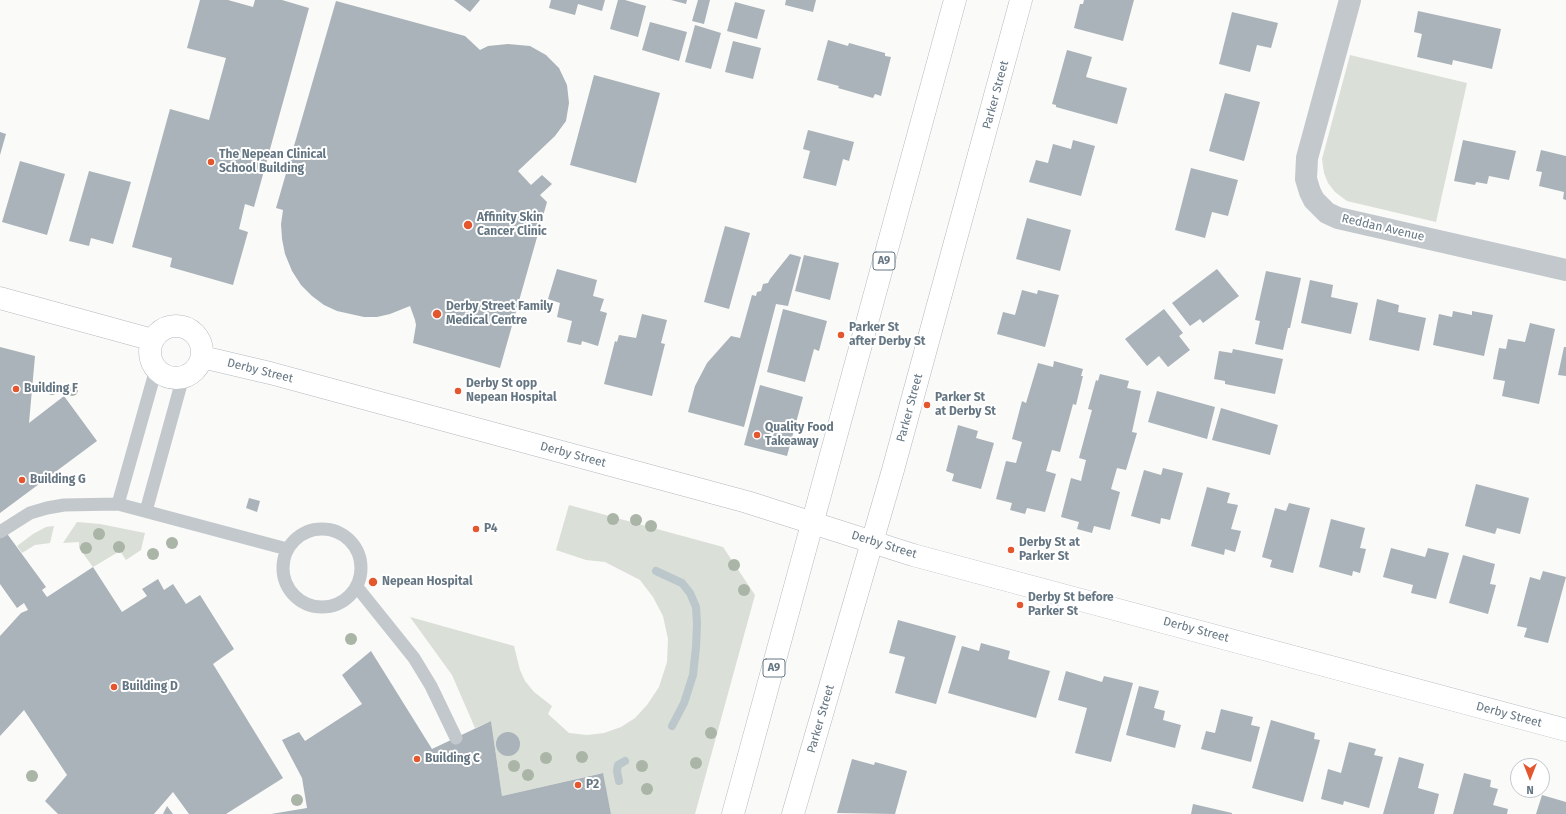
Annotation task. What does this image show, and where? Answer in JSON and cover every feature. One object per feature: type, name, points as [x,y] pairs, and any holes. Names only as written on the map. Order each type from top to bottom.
[{"type":"main road","name":"A9","points":[[733,814],[955,0]]},
{"type":"main road","name":"Parker Street","points":[[793,814],[872,541],[1021,0]]},
{"type":"main road","points":[[0,298],[153,340]]},
{"type":"main road","points":[[173,326],[181,326],[189,329],[200,341],[202,348],[202,357],[196,370],[183,378],[168,377],[160,373],[156,369],[151,358],[150,348],[153,340],[164,329],[173,326]]},
{"type":"main road","name":"Derby Street","points":[[202,357],[286,377],[732,498],[913,554],[1566,730]]},
{"type":"street","name":"Reddan Avenue","points":[[1350,0],[1307,158],[1306,179],[1314,200],[1327,213],[1338,218],[1566,270]]},
{"type":"lane","points":[[118,504],[156,369]]},
{"type":"lane","points":[[146,511],[183,378]]},
{"type":"lane","points":[[0,532],[30,513],[47,508],[64,504],[118,504],[287,549]]},
{"type":"lane","points":[[316,528],[329,528],[341,533],[351,540],[358,550],[362,562],[362,575],[357,587],[349,597],[339,604],[327,607],[315,607],[303,603],[293,595],[284,579],[283,561],[287,549],[294,539],[304,532],[316,528]]},
{"type":"lane","points":[[357,587],[414,658],[431,686],[456,738]]},
{"type":"shaded area","points":[[1350,55],[1467,83],[1436,222],[1347,201],[1335,192],[1328,183],[1324,173],[1322,159]]},
{"type":"shaded area","points":[[569,505],[723,547],[755,595],[695,814],[611,814],[602,773],[502,796],[491,721],[475,728],[452,675],[410,617],[514,646],[520,670],[525,681],[534,692],[552,706],[548,714],[569,733],[587,735],[604,733],[621,727],[635,718],[647,705],[659,687],[667,662],[668,639],[663,616],[653,597],[640,580],[605,562],[586,560],[556,550]]},
{"type":"shaded area","points":[[77,522],[100,524],[145,533],[141,550],[126,560],[120,551],[93,567],[79,548],[79,542],[63,543]]},
{"type":"shaded area","points":[[54,526],[50,543],[35,545],[22,553],[17,546],[33,534],[46,527]]},
{"type":"building","name":"The Nepean Clinical School Building","points":[[200,0],[228,0],[253,7],[255,0],[282,0],[309,8],[254,207],[245,204],[239,229],[248,232],[233,285],[170,267],[172,258],[132,247],[170,109],[209,120],[226,58],[187,48]]},
{"type":"building","points":[[454,0],[480,0],[470,12]]},
{"type":"building","points":[[551,0],[605,0],[602,11],[578,4],[575,15],[549,8]]},
{"type":"building","points":[[618,0],[625,0],[646,6],[638,37],[610,29]]},
{"type":"building","points":[[671,0],[687,0],[686,4]]},
{"type":"building","points":[[698,0],[710,0],[704,24],[692,21]]},
{"type":"building","points":[[786,0],[816,0],[813,12],[785,5]]},
{"type":"building","points":[[1084,0],[1134,0],[1123,41],[1074,28],[1080,4],[1083,4]]},
{"type":"building","points":[[336,1],[465,36],[480,50],[488,46],[508,44],[530,46],[546,55],[559,68],[567,85],[569,103],[566,121],[555,136],[518,171],[531,185],[542,175],[552,184],[540,195],[547,202],[500,368],[413,343],[416,325],[410,306],[390,314],[377,317],[364,317],[337,311],[324,305],[312,296],[301,285],[292,271],[285,254],[282,239],[281,224],[283,210],[276,208]]},
{"type":"building","points":[[735,2],[765,10],[757,39],[727,31]]},
{"type":"building","points":[[1418,11],[1501,29],[1492,69],[1453,60],[1452,65],[1417,57],[1422,34],[1414,32]]},
{"type":"building","points":[[1232,12],[1278,23],[1271,48],[1257,45],[1250,72],[1219,64]]},
{"type":"building","points":[[650,22],[687,32],[679,61],[642,50]]},
{"type":"building","points":[[695,25],[721,33],[711,69],[685,62]]},
{"type":"building","points":[[828,40],[848,46],[849,43],[885,53],[885,56],[891,57],[881,96],[875,94],[873,98],[817,80]]},
{"type":"building","points":[[733,41],[761,48],[753,79],[725,72]]},
{"type":"building","points":[[1067,50],[1092,57],[1086,77],[1127,88],[1117,124],[1056,107],[1056,105],[1052,104]]},
{"type":"building","points":[[594,75],[660,93],[636,183],[570,165]]},
{"type":"building","points":[[1225,93],[1260,102],[1244,161],[1209,151]]},
{"type":"building","points":[[808,130],[854,142],[849,161],[843,159],[836,186],[803,178],[810,151],[803,149]]},
{"type":"building","points":[[0,132],[6,134],[0,155]]},
{"type":"building","points":[[1073,140],[1095,146],[1081,196],[1029,182],[1036,160],[1048,163],[1053,144],[1071,149]]},
{"type":"building","points":[[1463,140],[1516,151],[1509,180],[1489,176],[1487,184],[1476,182],[1475,185],[1454,181]]},
{"type":"building","points":[[1541,150],[1566,156],[1566,200],[1563,199],[1564,192],[1539,186],[1542,172],[1536,171]]},
{"type":"building","points":[[20,161],[65,174],[47,235],[2,222]]},
{"type":"building","points":[[1191,168],[1238,180],[1228,216],[1212,212],[1205,238],[1175,230]]},
{"type":"building","points":[[89,171],[131,182],[113,244],[91,238],[89,246],[69,241]]},
{"type":"building","points":[[1027,218],[1071,230],[1060,271],[1016,259]]},
{"type":"building","points":[[725,226],[750,233],[729,309],[704,302]]},
{"type":"building","points":[[790,254],[801,257],[788,306],[776,304],[744,427],[688,412],[695,386],[707,363],[731,336],[740,338],[752,295],[756,296],[757,292],[761,291],[763,284],[768,283]]},
{"type":"building","points":[[804,255],[839,263],[830,300],[795,291]]},
{"type":"building","points":[[557,269],[597,280],[593,296],[604,299],[600,311],[607,313],[598,346],[582,341],[581,345],[567,342],[572,321],[557,317],[560,303],[548,299]]},
{"type":"building","points":[[1217,269],[1239,296],[1203,323],[1200,319],[1190,326],[1172,303]]},
{"type":"building","points":[[1266,271],[1301,278],[1290,328],[1288,328],[1283,350],[1255,344],[1260,321],[1255,320]]},
{"type":"building","points":[[1310,280],[1333,285],[1331,297],[1358,303],[1351,334],[1301,323]]},
{"type":"building","points":[[1022,290],[1037,294],[1038,290],[1059,295],[1045,347],[997,334],[1003,312],[1015,315]]},
{"type":"building","points":[[1377,299],[1399,305],[1398,312],[1426,318],[1419,351],[1369,340]]},
{"type":"building","points":[[783,309],[827,321],[819,351],[814,349],[805,382],[767,372]]},
{"type":"building","points":[[1164,309],[1183,333],[1179,336],[1190,350],[1168,367],[1159,356],[1147,366],[1125,339]]},
{"type":"building","points":[[1453,311],[1472,315],[1472,311],[1493,315],[1484,356],[1433,345],[1439,314],[1452,317]]},
{"type":"building","points":[[642,314],[667,320],[661,343],[665,344],[652,396],[604,384],[615,341],[617,342],[619,335],[636,338]]},
{"type":"building","points":[[1530,323],[1555,329],[1539,404],[1502,396],[1505,381],[1493,379],[1499,348],[1506,349],[1508,339],[1525,342]]},
{"type":"building","name":"Building G","points":[[0,347],[35,356],[29,423],[64,396],[97,441],[0,513]]},
{"type":"building","points":[[1564,347],[1566,347],[1566,376],[1558,375]]},
{"type":"building","points":[[1233,349],[1283,359],[1275,394],[1225,384],[1225,381],[1214,379],[1219,351],[1232,353]]},
{"type":"building","points":[[1054,361],[1083,369],[1081,376],[1083,376],[1076,405],[1073,404],[1060,452],[1052,450],[1046,471],[1056,474],[1045,512],[1027,508],[1025,514],[1010,510],[1012,503],[996,499],[1006,461],[1016,463],[1022,442],[1012,439],[1022,401],[1026,403],[1038,363],[1053,367]]},
{"type":"building","points":[[1100,374],[1129,381],[1127,388],[1141,391],[1132,432],[1137,433],[1126,470],[1117,468],[1111,489],[1120,492],[1110,530],[1094,526],[1092,533],[1077,529],[1079,522],[1061,517],[1071,478],[1081,481],[1086,460],[1079,458],[1092,410],[1088,409],[1096,380],[1098,381]]},
{"type":"building","points":[[760,385],[803,397],[787,456],[744,445]]},
{"type":"building","points":[[1157,391],[1215,407],[1207,439],[1148,422]]},
{"type":"building","points":[[1221,408],[1278,425],[1270,455],[1212,440]]},
{"type":"building","points":[[958,425],[978,431],[976,438],[994,443],[981,489],[952,481],[954,474],[946,471]]},
{"type":"building","points":[[1163,468],[1183,473],[1170,520],[1161,518],[1160,524],[1131,516],[1144,470],[1161,475]]},
{"type":"building","points":[[1476,484],[1529,498],[1520,534],[1497,528],[1495,534],[1465,526]]},
{"type":"building","points":[[1207,487],[1230,493],[1227,503],[1238,505],[1231,529],[1241,531],[1235,552],[1225,549],[1224,555],[1191,546]]},
{"type":"building","points":[[249,498],[260,501],[257,512],[246,508]]},
{"type":"building","points":[[1289,503],[1310,508],[1293,573],[1270,567],[1272,560],[1262,557],[1275,508],[1286,511]]},
{"type":"building","points":[[1331,519],[1365,528],[1360,548],[1366,549],[1360,573],[1353,571],[1352,576],[1319,567]]},
{"type":"building","name":"Building D","points":[[0,524],[46,587],[42,590],[47,597],[93,567],[122,612],[147,596],[142,589],[158,579],[164,590],[173,584],[186,604],[200,595],[234,649],[213,664],[283,778],[226,814],[189,814],[173,792],[154,814],[58,814],[45,801],[67,775],[24,710],[0,736],[0,636],[21,613],[28,610],[24,603],[17,608],[0,584]]},
{"type":"building","points":[[1391,548],[1425,557],[1428,548],[1449,553],[1436,599],[1411,593],[1413,585],[1383,577]]},
{"type":"building","points":[[1463,555],[1495,564],[1490,584],[1496,585],[1488,614],[1449,603]]},
{"type":"building","points":[[1543,571],[1566,577],[1548,643],[1524,637],[1527,628],[1517,626],[1530,577],[1540,580]]},
{"type":"building","points":[[898,620],[956,636],[936,704],[895,693],[905,657],[889,653]]},
{"type":"building","points":[[981,643],[1010,651],[1008,659],[1050,671],[1036,718],[948,693],[962,646],[979,651]]},
{"type":"building","name":"Building C","points":[[371,651],[432,749],[491,721],[502,796],[603,773],[611,814],[271,814],[307,808],[302,778],[282,740],[299,732],[305,741],[362,704],[342,675]]},
{"type":"building","points":[[1066,671],[1102,682],[1104,676],[1133,683],[1111,762],[1075,753],[1087,708],[1058,700]]},
{"type":"building","points":[[1139,686],[1159,691],[1154,708],[1165,711],[1163,720],[1181,725],[1175,748],[1126,735]]},
{"type":"building","points":[[1221,709],[1253,717],[1251,725],[1260,727],[1251,762],[1201,749],[1206,731],[1215,733]]},
{"type":"building","points":[[1271,720],[1315,733],[1314,739],[1320,740],[1303,802],[1252,788]]},
{"type":"building","points":[[508,732],[517,735],[520,744],[517,753],[508,756],[499,753],[496,744],[499,735]]},
{"type":"building","points":[[1349,742],[1376,749],[1374,755],[1383,757],[1369,808],[1344,801],[1343,805],[1321,799],[1328,769],[1341,773]]},
{"type":"building","points":[[1399,757],[1424,764],[1418,788],[1439,794],[1434,814],[1383,814]]},
{"type":"building","points":[[852,759],[874,765],[875,762],[907,771],[895,814],[837,813]]},
{"type":"building","points":[[1464,773],[1491,780],[1490,787],[1498,789],[1493,805],[1508,809],[1507,814],[1453,814]]},
{"type":"building","points":[[1550,797],[1566,802],[1566,814],[1536,814],[1541,798]]},
{"type":"building","points":[[1193,804],[1232,813],[1232,814],[1191,814]]},
{"type":"building","points":[[167,806],[173,814],[163,814]]},
{"type":"waterway","points":[[656,571],[682,583],[690,593],[696,607],[696,647],[693,675],[684,703],[672,726]]},
{"type":"waterway","points":[[619,781],[617,771],[618,765],[625,761]]},
{"type":"place","name":"The Nepean Clinical School Building","points":[[211,162]]},
{"type":"place","name":"Affinity Skin Cancer Clinic","points":[[468,225]]},
{"type":"place","name":"Derby Street Family Medical Centre","points":[[437,314]]},
{"type":"place","name":"Parker St after Derby St","points":[[841,335]]},
{"type":"place","name":"Building F","points":[[16,389]]},
{"type":"place","name":"Derby St opp Nepean Hospital","points":[[458,391]]},
{"type":"place","name":"Parker St at Derby St","points":[[927,405]]},
{"type":"place","name":"Quality Food Takeaway","points":[[757,435]]},
{"type":"place","name":"Building G","points":[[22,480]]},
{"type":"place","name":"P4","points":[[476,529]]},
{"type":"place","name":"Derby St at Parker St","points":[[1011,550]]},
{"type":"place","name":"Nepean Hospital","points":[[373,582]]},
{"type":"place","name":"Derby St before Parker St","points":[[1020,605]]},
{"type":"place","name":"Building D","points":[[114,687]]},
{"type":"place","name":"Building C","points":[[417,759]]},
{"type":"place","name":"P2","points":[[578,785]]}]
